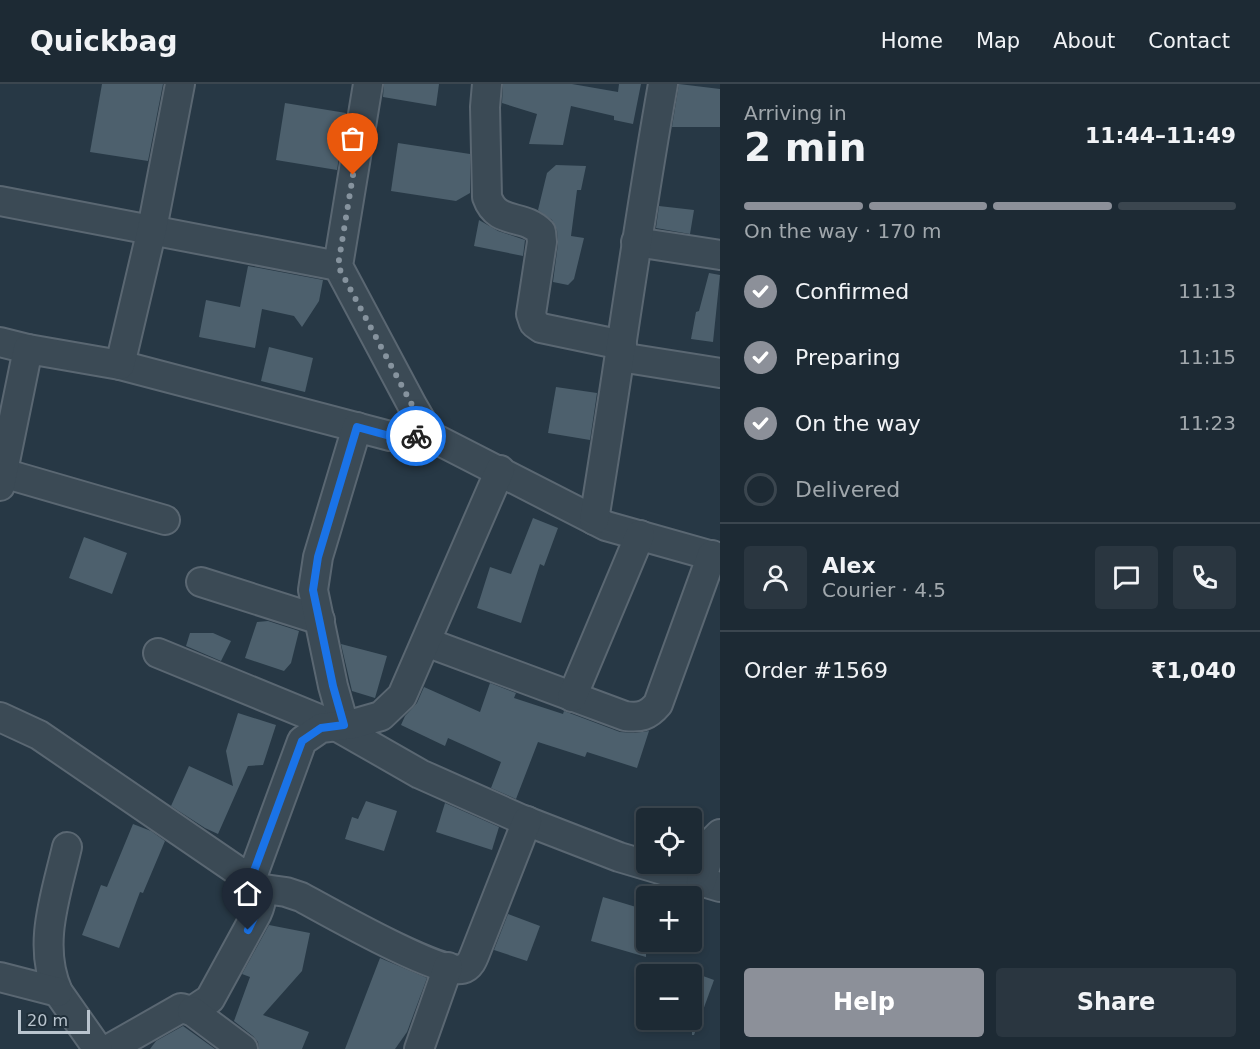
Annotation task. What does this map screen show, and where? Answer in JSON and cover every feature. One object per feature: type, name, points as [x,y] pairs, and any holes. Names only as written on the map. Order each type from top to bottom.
[{"type":"street","points":[[120,364],[152,229],[180,84]]},
{"type":"street","points":[[368,84],[338,266],[430,436]]},
{"type":"street","points":[[487,84],[485,107],[487,197],[490,207],[497,213],[530,224],[541,232],[542,242],[531,314],[534,323],[541,328],[621,351],[720,373]]},
{"type":"street","points":[[594,520],[636,242],[663,84]]},
{"type":"street","points":[[0,201],[338,266]]},
{"type":"street","points":[[636,242],[720,255]]},
{"type":"street","points":[[0,342],[28,349],[120,364],[390,436],[430,436],[606,526],[716,556],[658,704],[649,715],[625,716],[426,642]]},
{"type":"street","points":[[28,349],[1,480],[165,520]]},
{"type":"street","points":[[340,725],[313,590],[315,572],[357,427]]},
{"type":"street","points":[[254,884],[302,741],[321,728],[381,716],[402,696],[500,470]]},
{"type":"street","points":[[572,697],[640,535]]},
{"type":"street","points":[[201,582],[320,620]]},
{"type":"street","points":[[158,653],[340,725],[420,774],[527,821],[619,857],[711,884],[713,841],[720,834]]},
{"type":"street","points":[[0,717],[39,735],[261,891],[261,903],[257,913],[210,999],[192,1011]]},
{"type":"street","points":[[254,884],[301,897],[384,942],[455,970],[464,969],[470,964],[527,821]]},
{"type":"street","points":[[67,847],[48,936],[47,953],[53,981],[58,992],[98,1049]]},
{"type":"street","points":[[419,1049],[448,967]]},
{"type":"street","points":[[0,977],[58,992]]},
{"type":"street","points":[[109,1049],[181,1008],[192,1011],[243,1049]]},
{"type":"building","points":[[102,84],[163,84],[148,161],[90,152]]},
{"type":"building","points":[[384,84],[439,84],[436,106],[383,97]]},
{"type":"building","points":[[503,84],[572,84],[618,92],[619,84],[641,84],[633,124],[614,120],[614,116],[571,106],[563,145],[529,144],[537,114],[502,103]]},
{"type":"building","points":[[679,84],[720,89],[720,127],[672,127]]},
{"type":"building","points":[[285,103],[346,113],[337,170],[276,160]]},
{"type":"building","points":[[398,143],[470,154],[470,193],[456,201],[391,191]]},
{"type":"building","points":[[556,165],[586,166],[581,190],[577,190],[571,236],[584,238],[574,279],[568,285],[553,282],[558,244],[557,230],[552,220],[538,210],[547,173]]},
{"type":"building","points":[[659,206],[694,210],[690,234],[656,228]]},
{"type":"building","points":[[479,220],[498,231],[525,240],[523,256],[474,246]]},
{"type":"building","points":[[248,266],[323,280],[319,301],[302,327],[294,316],[262,309],[255,348],[199,337],[206,300],[240,307]]},
{"type":"building","points":[[709,273],[720,275],[713,342],[691,339],[696,312],[699,311]]},
{"type":"building","points":[[269,347],[313,358],[305,392],[261,381]]},
{"type":"building","points":[[556,387],[597,393],[590,440],[548,433]]},
{"type":"building","points":[[533,518],[558,528],[544,566],[540,564],[521,623],[477,608],[490,567],[511,574]]},
{"type":"building","points":[[84,537],[127,553],[112,594],[69,578]]},
{"type":"building","points":[[268,621],[299,631],[291,663],[284,671],[245,658],[257,622]]},
{"type":"building","points":[[190,633],[213,633],[231,641],[221,661],[186,646]]},
{"type":"building","points":[[341,644],[387,656],[375,698],[352,691]]},
{"type":"building","points":[[490,683],[516,693],[514,698],[563,714],[564,711],[620,732],[649,731],[637,768],[587,752],[585,757],[538,742],[516,799],[491,788],[501,762],[448,738],[445,746],[401,725],[405,716],[417,703],[424,687],[480,712]]},
{"type":"building","points":[[238,713],[276,725],[263,765],[248,766],[218,834],[171,806],[189,766],[233,786],[226,751]]},
{"type":"building","points":[[366,801],[397,811],[384,851],[345,839],[352,817],[358,819]]},
{"type":"building","points":[[445,803],[499,827],[492,850],[436,832]]},
{"type":"building","points":[[133,824],[151,831],[165,841],[143,893],[140,892],[119,948],[82,935],[101,885],[107,887]]},
{"type":"building","points":[[603,897],[636,907],[636,952],[646,952],[646,957],[591,941]]},
{"type":"building","points":[[508,914],[540,926],[527,961],[494,950]]},
{"type":"building","points":[[269,925],[310,933],[302,971],[263,1015],[309,1032],[302,1049],[259,1049],[258,1042],[253,1036],[234,1021],[250,977],[242,974]]},
{"type":"building","points":[[380,958],[427,978],[407,1032],[395,1049],[345,1049]]},
{"type":"building","points":[[702,976],[714,980],[702,1013]]},
{"type":"building","points":[[183,1026],[215,1049],[150,1049],[156,1041]]},
{"type":"way so far","points":[[353,175],[338,266],[430,436],[416,436]]},
{"type":"route","points":[[248,930],[261,903],[261,891],[251,879],[302,741],[321,728],[344,725],[333,686],[313,590],[318,557],[357,427],[390,436],[416,436]]}]
